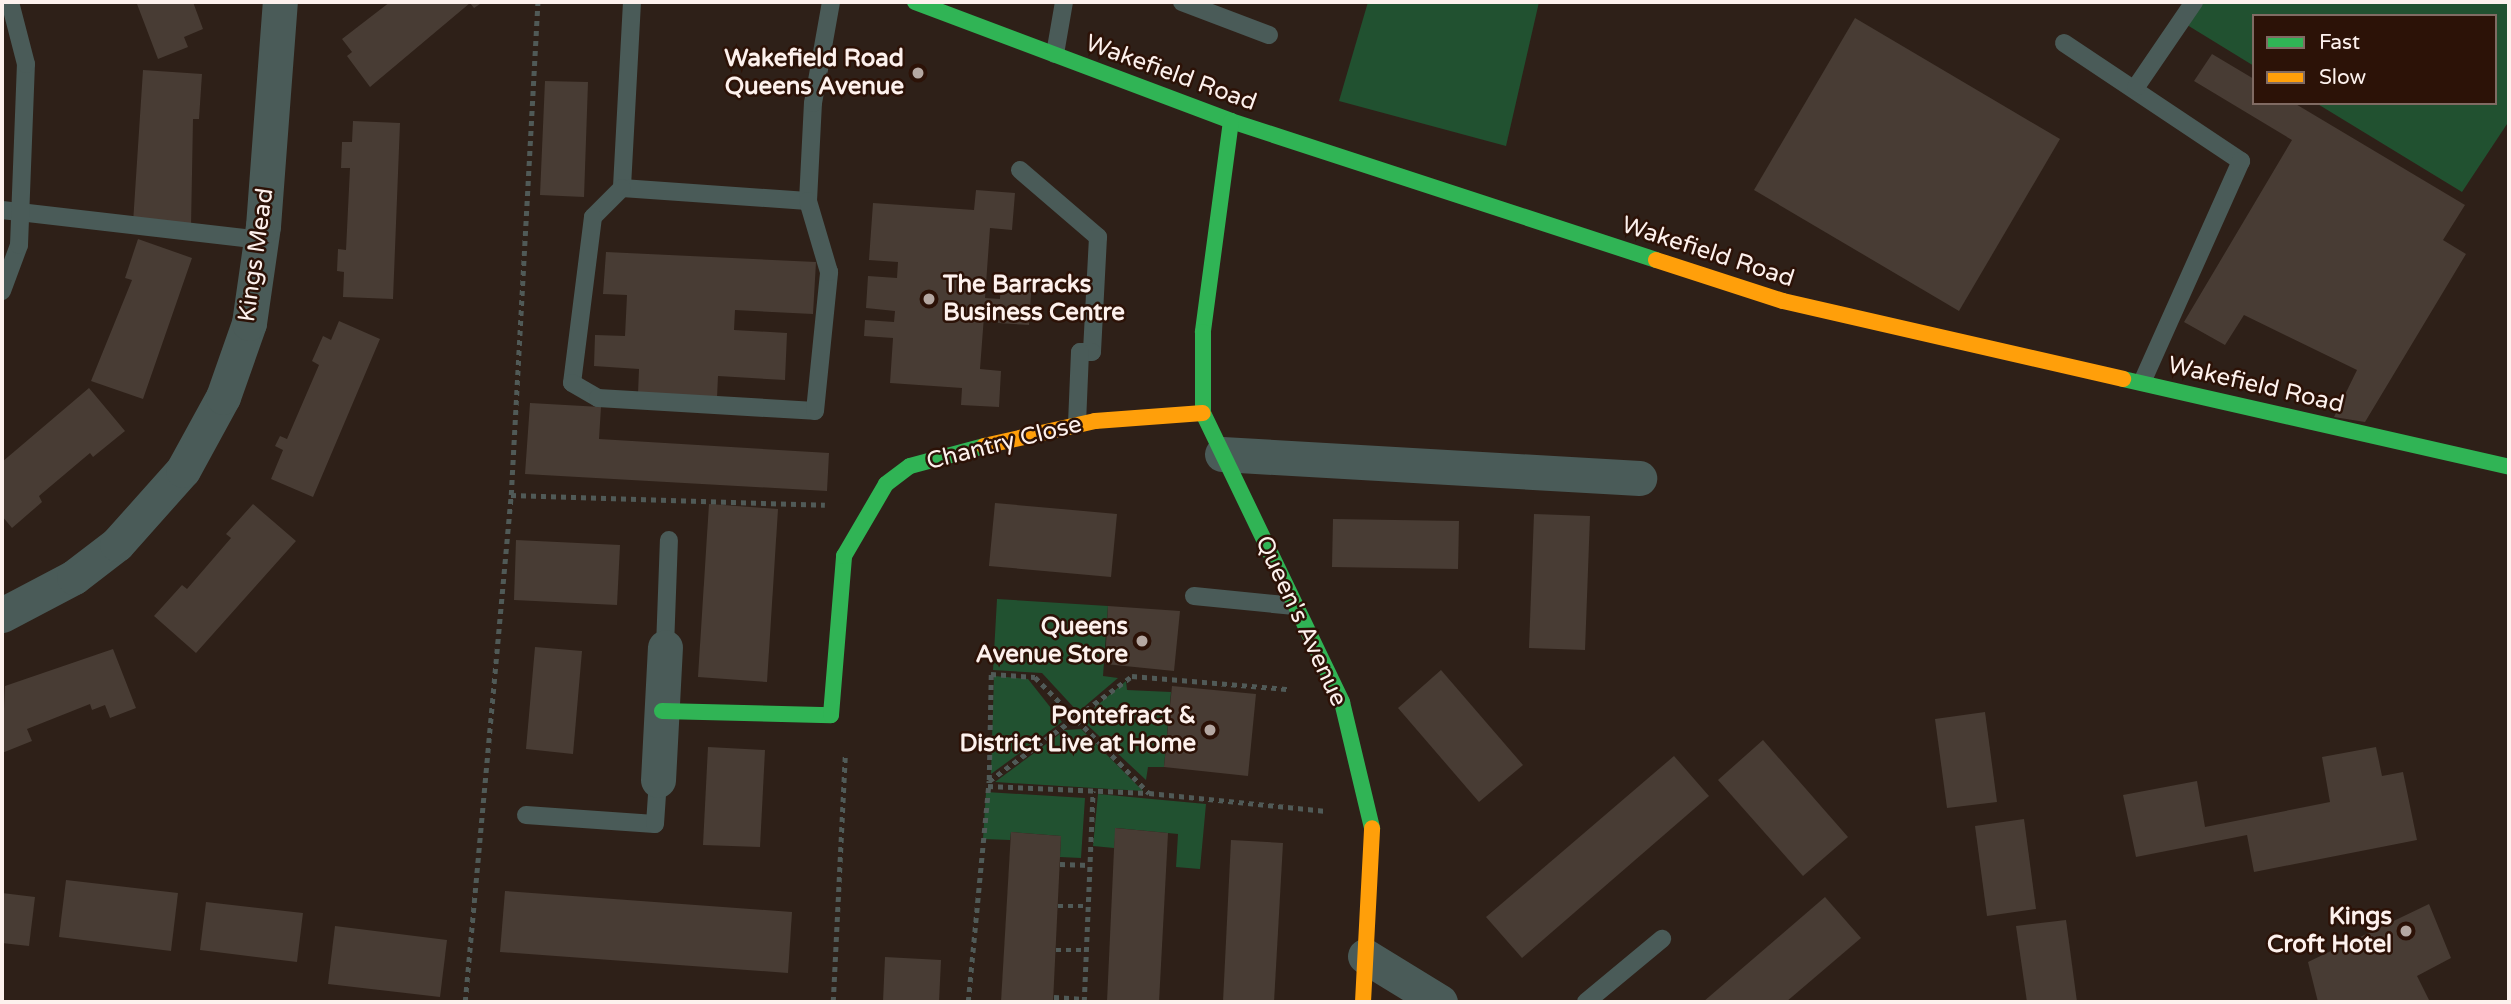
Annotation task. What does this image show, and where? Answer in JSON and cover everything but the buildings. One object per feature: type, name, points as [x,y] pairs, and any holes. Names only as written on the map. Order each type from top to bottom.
[{"type":"street","name":"Kings Mead","points":[[2,615],[74,577],[117,544],[183,470],[223,397],[249,323],[261,240],[280,2]]},
{"type":"street","name":"Wakefield Road","points":[[915,2],[1231,121],[1783,301],[2509,467]]},
{"type":"street","name":"Queen's Avenue","points":[[1231,121],[1203,332],[1203,413],[1342,702],[1372,829],[1363,1002]]},
{"type":"street","name":"Chantry Close","points":[[831,715],[844,556],[870,507],[886,484],[910,466],[1077,424],[1203,413]]},
{"type":"street","points":[[1222,454],[1639,478]]},
{"type":"street","points":[[658,780],[665,647]]},
{"type":"street","points":[[662,711],[831,715]]},
{"type":"street","points":[[1365,956],[1440,1002]]},
{"type":"lane","points":[[2,291],[17,254],[26,64],[10,2]]},
{"type":"lane","points":[[632,2],[622,188],[593,216],[572,383],[598,398],[815,411],[828,272],[808,201],[813,103],[831,2]]},
{"type":"lane","points":[[1055,54],[1065,2]]},
{"type":"lane","points":[[1182,2],[1269,35]]},
{"type":"lane","points":[[2136,87],[2194,2]]},
{"type":"lane","points":[[2064,43],[2136,87],[2241,161],[2141,382]]},
{"type":"lane","points":[[1020,170],[1098,237],[1092,352],[1080,352],[1077,424]]},
{"type":"lane","points":[[622,188],[808,201]]},
{"type":"lane","points":[[2,210],[261,240]]},
{"type":"lane","points":[[665,647],[669,540]]},
{"type":"lane","points":[[1195,596],[1296,606]]},
{"type":"lane","points":[[526,815],[655,824],[658,780]]},
{"type":"lane","points":[[1586,1002],[1662,939]]},
{"type":"path","points":[[465,1002],[511,495],[538,2]]},
{"type":"path","points":[[511,495],[870,507]]},
{"type":"path","points":[[968,1002],[988,784],[991,674],[1035,677],[1149,793]]},
{"type":"path","points":[[988,784],[1132,676],[1296,689]]},
{"type":"path","points":[[831,715],[846,744],[833,1002]]},
{"type":"path","points":[[988,784],[1149,793],[1329,812]]},
{"type":"path","points":[[1054,997],[1084,1000],[1093,791]]},
{"type":"path","points":[[1060,864],[1090,865]]},
{"type":"path","points":[[1058,906],[1088,906]]},
{"type":"path","points":[[1056,950],[1086,950]]},
{"type":"green space","points":[[1368,2],[1539,2],[1506,146],[1339,101]]},
{"type":"green space","points":[[2190,2],[2509,2],[2509,121],[2462,192],[2319,105],[2497,105],[2497,14],[2252,14],[2252,65],[2179,20]]},
{"type":"green space","points":[[997,599],[1108,606],[1103,676],[1118,678],[1078,712],[1042,673],[993,670]]},
{"type":"green space","points":[[994,676],[1028,679],[1062,722],[991,774]]},
{"type":"green space","points":[[1126,681],[1127,690],[1171,692],[1164,767],[1148,767],[1146,780],[1081,719]]},
{"type":"green space","points":[[1081,729],[1143,791],[995,782],[1065,730]]},
{"type":"green space","points":[[986,792],[1085,798],[1081,858],[1060,857],[1061,836],[1011,832],[1010,840],[983,839]]},
{"type":"green space","points":[[1098,794],[1206,804],[1200,869],[1176,867],[1178,834],[1116,828],[1114,848],[1093,846]]},
{"type":"traffic: fast","points":[[915,2],[1231,121],[1656,260]]},
{"type":"traffic: fast","points":[[1231,121],[1203,332],[1203,413],[1342,702],[1372,828]]},
{"type":"traffic: fast","points":[[2123,379],[2509,467]]},
{"type":"traffic: fast","points":[[662,711],[831,715],[844,556],[886,484],[910,466],[984,446]]},
{"type":"traffic: slow","points":[[1656,260],[1783,301],[2123,379]]},
{"type":"traffic: slow","points":[[984,446],[1095,421],[1203,413]]},
{"type":"traffic: slow","points":[[1363,1002],[1372,828]]},
{"type":"place","name":"Wakefield Road Queens Avenue","points":[[918,73]]},
{"type":"place","name":"The Barracks Business Centre","points":[[929,299]]},
{"type":"place","name":"Queens Avenue Store","points":[[1142,641]]},
{"type":"place","name":"Pontefract & District Live at Home","points":[[1210,730]]},
{"type":"place","name":"Kings Croft Hotel","points":[[2406,931]]}]
